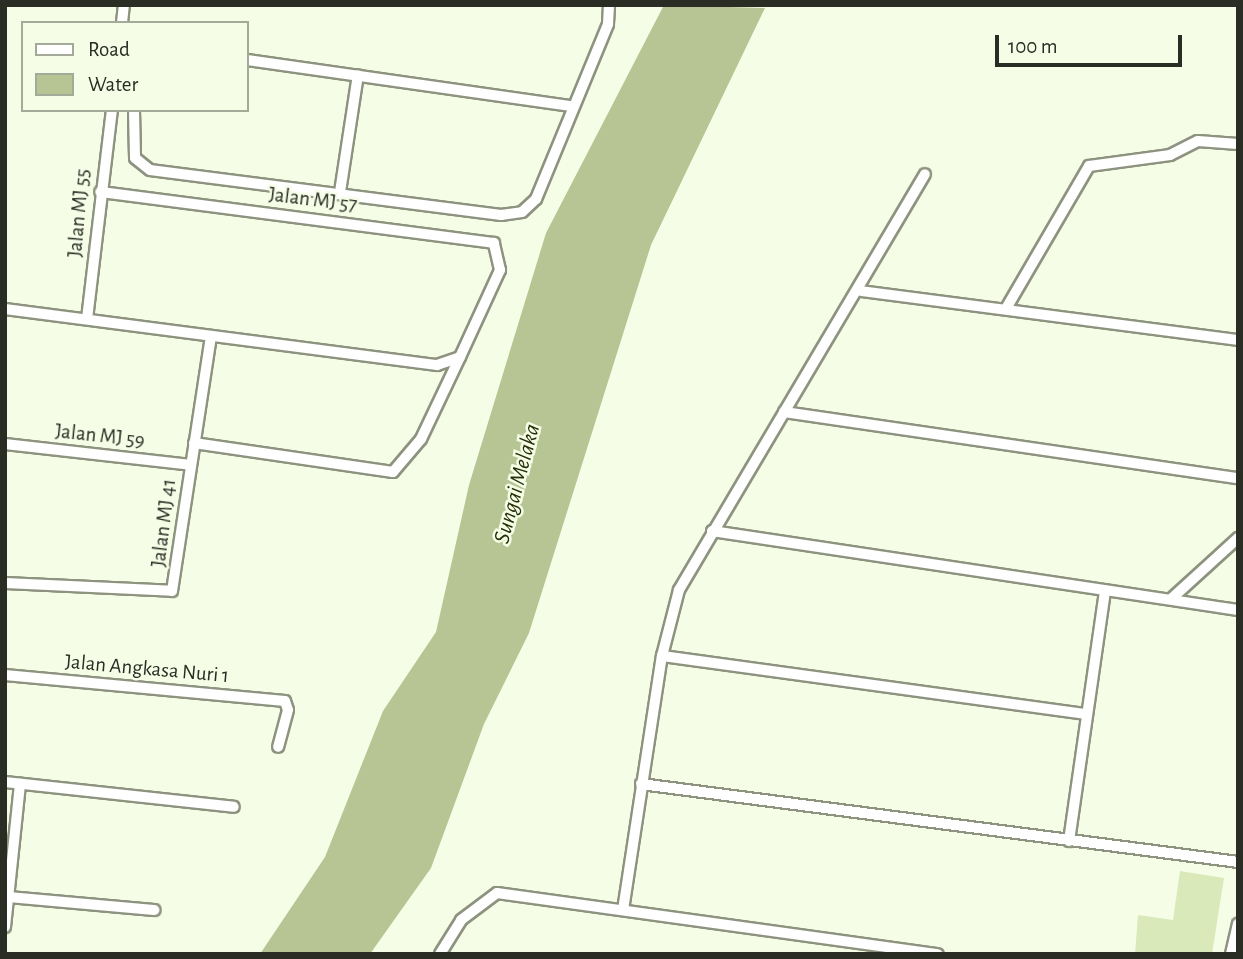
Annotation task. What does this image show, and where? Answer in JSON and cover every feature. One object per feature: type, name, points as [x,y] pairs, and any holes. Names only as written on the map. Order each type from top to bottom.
[{"type":"street","points":[[134,112],[135,158],[150,170],[340,192],[501,215],[522,212],[536,199],[570,106],[608,24],[609,5]]},
{"type":"street","points":[[248,60],[570,106]]},
{"type":"street","points":[[340,192],[358,75]]},
{"type":"street","name":"Jalan MJ 55","points":[[87,319],[100,192],[112,112]]},
{"type":"street","points":[[1007,307],[1089,166],[1170,155],[1198,141],[1238,144]]},
{"type":"street","points":[[623,910],[640,784],[662,656],[679,590],[784,412],[861,291],[925,174]]},
{"type":"street","name":"Jalan MJ 57","points":[[100,192],[494,243],[500,270],[460,357]]},
{"type":"street","points":[[861,291],[1007,307],[1238,340]]},
{"type":"street","points":[[5,309],[437,365],[460,357]]},
{"type":"street","name":"Jalan MJ 41","points":[[5,583],[172,591],[211,336]]},
{"type":"street","points":[[194,443],[393,472],[421,439],[460,357]]},
{"type":"street","points":[[784,412],[1238,478]]},
{"type":"street","name":"Jalan MJ 59","points":[[5,444],[191,465]]},
{"type":"street","points":[[712,531],[1238,610]]},
{"type":"street","points":[[1171,599],[1238,538]]},
{"type":"street","points":[[1069,841],[1085,714],[1105,591]]},
{"type":"street","points":[[662,656],[1085,714]]},
{"type":"street","name":"Jalan Angkasa Nuri 1","points":[[5,675],[285,701],[289,710],[278,747]]},
{"type":"street","points":[[5,782],[234,807]]},
{"type":"street","points":[[5,927],[20,784]]},
{"type":"street","points":[[640,784],[1238,862]]},
{"type":"street","points":[[440,954],[461,920],[497,893],[938,954]]},
{"type":"street","points":[[8,897],[154,910]]},
{"type":"street","points":[[1231,954],[1238,924]]},
{"type":"shaded area","points":[[1180,871],[1224,878],[1212,954],[1135,954],[1138,915],[1173,920]]},
{"type":"water","name":"Sungai Melaka","points":[[664,5],[765,8],[651,245],[529,633],[484,724],[431,868],[370,954],[260,954],[325,857],[383,711],[436,632],[469,485],[546,233]]}]
